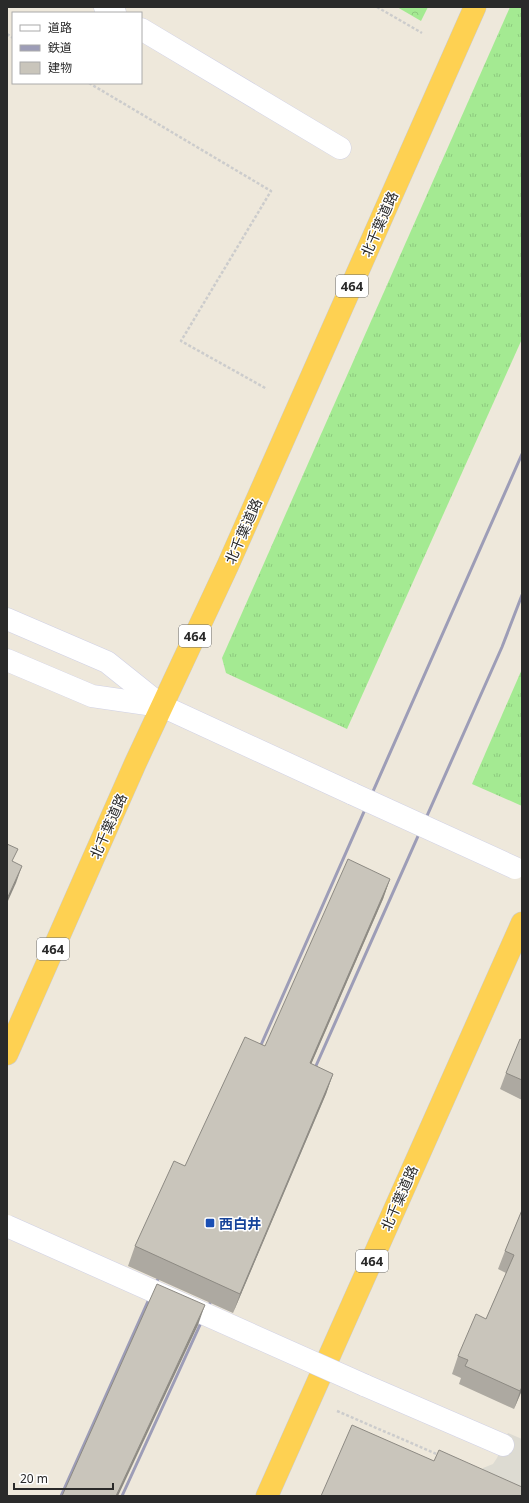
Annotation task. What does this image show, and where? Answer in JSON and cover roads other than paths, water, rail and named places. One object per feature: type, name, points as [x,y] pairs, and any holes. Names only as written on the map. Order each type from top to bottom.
[{"type":"highway","name":"北千葉道路","points":[[7,1054],[132,771],[228,565],[475,7]]},
{"type":"highway","name":"北千葉道路","points":[[267,1496],[522,923]]},
{"type":"street","points":[[142,30],[340,148]]},
{"type":"street","points":[[7,619],[107,662],[162,706],[518,870]]},
{"type":"street","points":[[7,660],[92,696],[162,706]]},
{"type":"street","points":[[7,1226],[364,1385],[503,1445]]},
{"type":"railway","points":[[257,1054],[522,454]]},
{"type":"railway","points":[[311,1077],[502,647],[522,595]]},
{"type":"railway","points":[[61,1496],[162,1270]]},
{"type":"railway","points":[[122,1496],[215,1292]]},
{"type":"place","name":"西白井","points":[[210,1223]]}]
